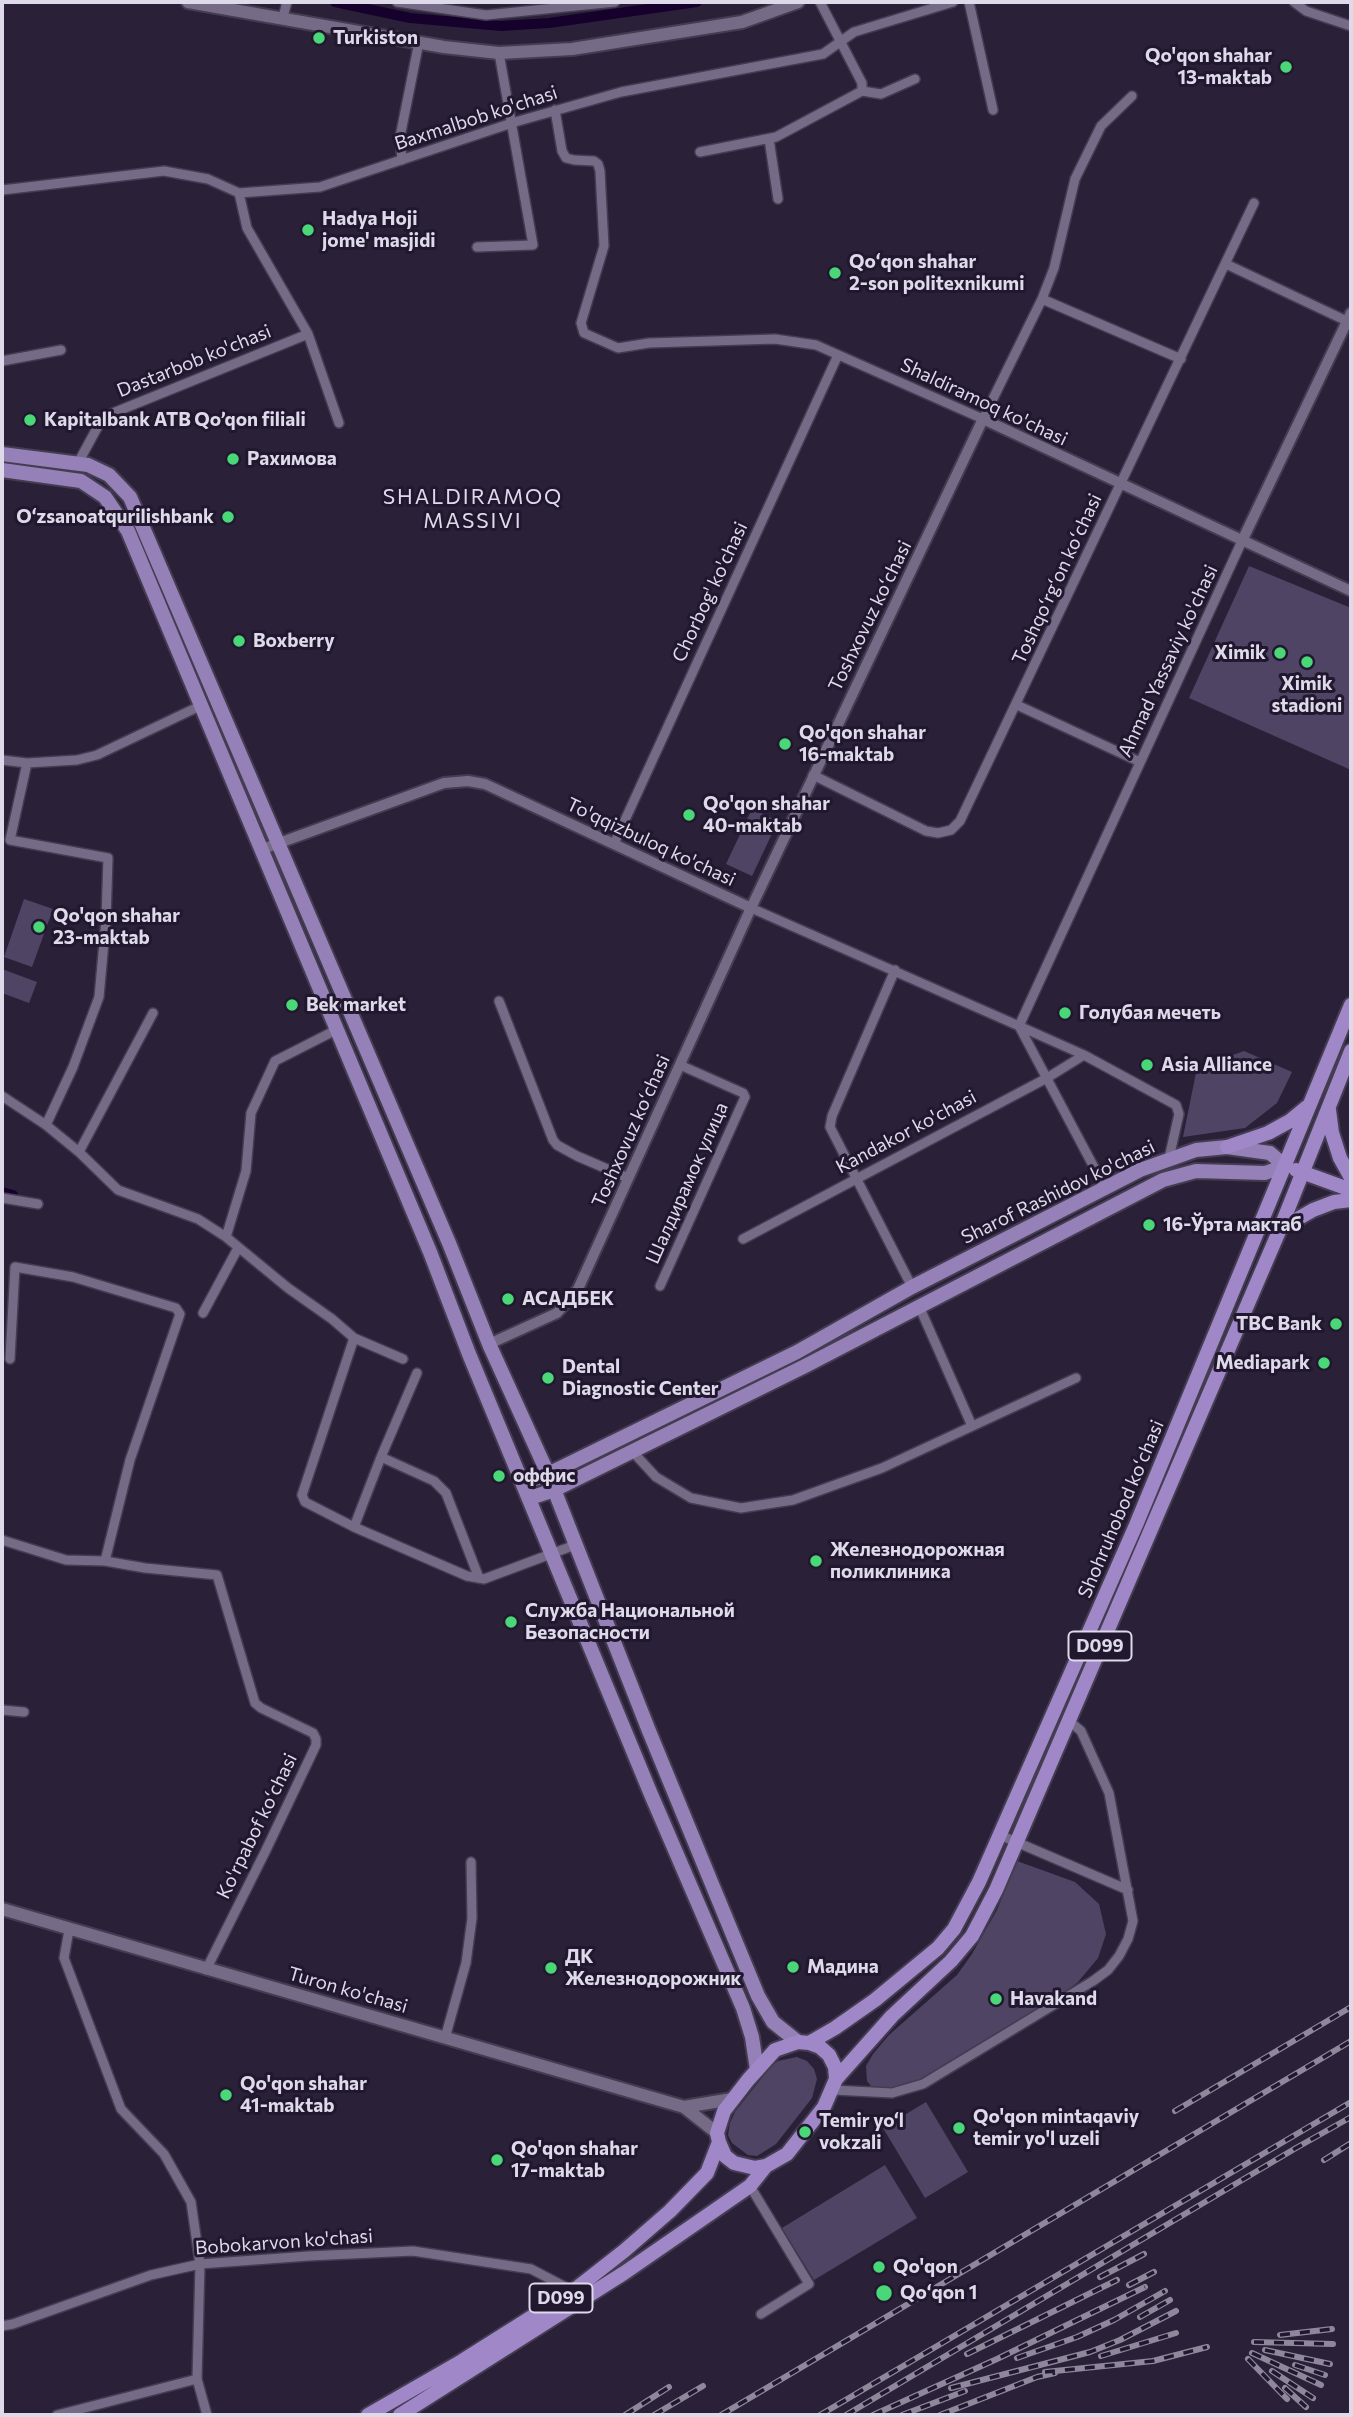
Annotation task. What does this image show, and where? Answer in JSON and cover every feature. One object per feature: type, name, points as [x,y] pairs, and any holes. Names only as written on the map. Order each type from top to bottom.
[{"type":"highway","name":"Shohruhobod koʻchasi","points":[[804,2042],[835,2028],[875,2000],[938,1948],[954,1929],[979,1882],[1136,1525],[1351,1005]]},
{"type":"highway","name":"Shohruhobod koʻchasi","points":[[834,2085],[892,2016],[951,1961],[972,1936],[996,1890],[1280,1229],[1351,1051]]},
{"type":"highway","points":[[1227,1147],[1268,1133],[1290,1121],[1308,1106]]},
{"type":"highway","points":[[1329,1106],[1332,1133],[1340,1158],[1351,1178]]},
{"type":"highway","points":[[1285,1166],[1351,1191]]},
{"type":"highway","points":[[1280,1229],[1313,1210],[1351,1199]]},
{"type":"highway","points":[[804,2042],[820,2047],[829,2055],[835,2067],[834,2085]]},
{"type":"highway","name":"D099","points":[[399,2410],[462,2361],[572,2291],[670,2211],[707,2173],[720,2122],[732,2099],[775,2050],[804,2042]]},
{"type":"highway","name":"D099","points":[[368,2415],[399,2410],[624,2273],[750,2186],[766,2166],[786,2154],[805,2132],[824,2107],[834,2085]]},
{"type":"highway","points":[[718,2138],[725,2156],[734,2163],[755,2168],[766,2166]]},
{"type":"main road","points":[[188,2],[499,53],[572,49],[742,22],[798,2]]},
{"type":"main road","points":[[2,454],[88,465],[109,475],[130,497],[449,1243],[489,1344],[548,1475],[653,1742],[758,1996],[773,2022],[804,2042]]},
{"type":"main road","points":[[2,470],[81,481],[105,497],[128,531],[650,1792],[743,2007],[752,2037],[752,2075]]},
{"type":"main road","name":"Sharof Rashidov ko'chasi","points":[[524,1483],[548,1475],[797,1352],[994,1244],[1168,1158],[1196,1150],[1227,1147],[1270,1153],[1285,1166],[1265,1173],[1196,1171],[1163,1180],[805,1366],[554,1490],[530,1498]]},
{"type":"main road","points":[[994,1244],[1003,1262]]},
{"type":"main road","name":"Turon ko'chasi","points":[[2,1909],[684,2108],[718,2138]]},
{"type":"main road","name":"Turon ko'chasi","points":[[684,2108],[732,2099]]},
{"type":"street","points":[[283,17],[287,2]]},
{"type":"street","points":[[397,2],[486,15],[615,2]]},
{"type":"street","points":[[820,2],[862,83],[862,91]]},
{"type":"street","name":"Baxmalbob ko'chasi","points":[[2,190],[164,171],[208,179],[239,193],[320,187],[510,123],[621,92],[823,54],[854,32],[953,2]]},
{"type":"street","points":[[969,2],[993,110]]},
{"type":"street","points":[[1294,2],[1306,11],[1351,26]]},
{"type":"street","points":[[402,160],[400,137],[419,42]]},
{"type":"street","points":[[477,247],[533,245],[499,53]]},
{"type":"street","points":[[700,152],[769,139],[862,91],[881,94],[915,79]]},
{"type":"street","name":"Toshxovuz koʻchasi","points":[[489,1344],[557,1313],[578,1289],[813,775],[1042,299],[1054,268],[1075,179],[1101,126],[1132,96]]},
{"type":"street","name":"Shaldiramoq ko'chasi","points":[[555,110],[562,151],[566,158],[594,161],[600,171],[604,246],[581,323],[584,332],[618,348],[649,343],[775,339],[816,345],[983,419],[1351,591]]},
{"type":"street","points":[[769,139],[778,199]]},
{"type":"street","points":[[239,193],[247,228],[308,334],[338,423]]},
{"type":"street","name":"Toshqoʻrgʻon koʻchasi","points":[[813,775],[926,831],[938,834],[951,830],[960,821],[1254,203]]},
{"type":"street","points":[[1226,264],[1350,319]]},
{"type":"street","points":[[1042,299],[1181,359]]},
{"type":"street","name":"Ahmad Yassaviy ko'chasi","points":[[1019,1026],[1242,541],[1350,319]]},
{"type":"street","name":"Dastarbob ko'chasi","points":[[78,463],[103,417],[308,334]]},
{"type":"street","points":[[2,361],[61,350]]},
{"type":"street","name":"Chorbog' ko'chasi","points":[[614,844],[838,355]]},
{"type":"street","points":[[1017,705],[1140,762]]},
{"type":"street","points":[[2,760],[27,763],[77,760],[97,755],[200,706]]},
{"type":"street","points":[[27,763],[10,840],[108,858],[99,997],[73,1067],[46,1125]]},
{"type":"street","name":"To'qqizbuloq ko'chasi","points":[[260,850],[444,783],[468,781],[485,784],[751,908],[1084,1055],[1176,1105],[1179,1114],[1168,1158]]},
{"type":"street","points":[[895,970],[830,1121],[830,1127],[912,1287]]},
{"type":"street","points":[[499,1001],[553,1140],[577,1156],[628,1178]]},
{"type":"street","points":[[79,1152],[153,1013]]},
{"type":"street","points":[[1019,1026],[1105,1188]]},
{"type":"street","points":[[226,1237],[246,1171],[251,1112],[275,1061],[336,1030]]},
{"type":"street","name":"Kandakor ko'chasi","points":[[743,1238],[1084,1055]]},
{"type":"street","name":"Шалдирамок улица","points":[[660,1286],[745,1094],[680,1065]]},
{"type":"street","points":[[2,1096],[46,1125],[118,1190],[198,1219],[226,1237],[354,1338],[403,1359]]},
{"type":"street","points":[[2,1198],[38,1204]]},
{"type":"street","points":[[203,1313],[238,1248]]},
{"type":"street","points":[[10,1359],[15,1267],[73,1277],[176,1308],[180,1314],[130,1460],[105,1561]]},
{"type":"street","points":[[919,1306],[972,1426]]},
{"type":"street","points":[[354,1338],[302,1495],[305,1502],[354,1527],[467,1576],[479,1578],[491,1577],[575,1545]]},
{"type":"street","points":[[354,1527],[380,1457],[417,1373]]},
{"type":"street","points":[[632,1451],[656,1477],[691,1498],[741,1508],[793,1500],[882,1468],[1076,1378]]},
{"type":"street","points":[[380,1457],[434,1481],[446,1493],[479,1578]]},
{"type":"street","name":"Ko'rpabof koʻchasi","points":[[2,1540],[66,1560],[105,1561],[217,1575],[256,1703],[313,1733],[316,1738],[316,1745],[206,1970]]},
{"type":"street","points":[[2,1710],[23,1712]]},
{"type":"street","points":[[834,2085],[892,2093],[923,2084],[1093,1981],[1108,1970],[1119,1956],[1133,1921],[1109,1793],[1081,1731],[1068,1720]]},
{"type":"street","points":[[1000,1835],[1128,1890]]},
{"type":"street","points":[[445,2038],[466,1963],[471,1918],[471,1862]]},
{"type":"street","points":[[69,1930],[64,1958],[121,2109],[164,2154],[191,2202],[200,2264],[197,2379],[207,2415]]},
{"type":"street","points":[[750,2186],[809,2284],[761,2314]]},
{"type":"street","name":"Bobokarvon ko'chasi","points":[[2,2326],[150,2276],[200,2264],[414,2252],[531,2269],[572,2291]]},
{"type":"street","points":[[57,2415],[197,2379]]},
{"type":"shaded area","name":"Ximik","points":[[1249,566],[1351,608],[1351,770],[1189,698]]},
{"type":"shaded area","points":[[752,809],[778,821],[752,876],[726,864]]},
{"type":"shaded area","points":[[24,899],[53,909],[32,967],[4,957]]},
{"type":"shaded area","points":[[2,969],[37,982],[29,1003],[2,993]]},
{"type":"shaded area","points":[[1244,1051],[1292,1072],[1277,1103],[1245,1128],[1183,1137],[1197,1068]]},
{"type":"shaded area","points":[[1017,1861],[1075,1882],[1099,1904],[1106,1934],[1098,1958],[1078,1982],[1042,2010],[912,2084],[886,2092],[874,2090],[867,2081],[866,2066],[873,2054],[889,2035],[957,1975],[997,1910]]},
{"type":"shaded area","points":[[797,2057],[807,2061],[814,2069],[817,2079],[812,2098],[776,2144],[757,2156],[748,2155],[732,2143],[728,2135],[735,2112],[771,2066],[778,2061]]},
{"type":"shaded area","points":[[926,2102],[968,2172],[925,2198],[883,2128]]},
{"type":"shaded area","points":[[885,2165],[917,2218],[814,2280],[782,2228]]},
{"type":"waterway","points":[[335,2],[410,18],[501,26],[549,23],[697,2]]},
{"type":"waterway","points":[[2,1192],[13,1195]]},
{"type":"railway","points":[[1175,2111],[1351,2007]]},
{"type":"railway","points":[[721,2415],[1351,2041]]},
{"type":"railway","points":[[820,2415],[1351,2102]]},
{"type":"railway","points":[[846,2415],[1351,2117]]},
{"type":"railway","points":[[1324,2160],[1351,2143]]},
{"type":"railway","points":[[1100,2277],[1144,2254]]},
{"type":"railway","points":[[1129,2285],[1154,2272]]},
{"type":"railway","points":[[967,2354],[1117,2280]]},
{"type":"railway","points":[[873,2415],[997,2359],[1145,2287]]},
{"type":"railway","points":[[1017,2358],[1077,2337],[1165,2291]]},
{"type":"railway","points":[[1140,2317],[1170,2300]]},
{"type":"railway","points":[[951,2388],[1090,2352],[1176,2311]]},
{"type":"railway","points":[[1280,2335],[1332,2329]]},
{"type":"railway","points":[[1101,2356],[1176,2333]]},
{"type":"railway","points":[[1254,2342],[1333,2344]]},
{"type":"railway","points":[[1045,2372],[1153,2361],[1207,2347]]},
{"type":"railway","points":[[1265,2350],[1330,2364]]},
{"type":"railway","points":[[1252,2353],[1321,2385]]},
{"type":"railway","points":[[1248,2359],[1287,2399]]},
{"type":"railway","points":[[1295,2365],[1325,2375]]},
{"type":"railway","points":[[1272,2371],[1313,2398]]},
{"type":"railway","points":[[940,2415],[1037,2377],[1055,2373]]},
{"type":"railway","points":[[654,2415],[703,2386]]},
{"type":"railway","points":[[625,2415],[669,2387]]},
{"type":"railway","points":[[1285,2388],[1306,2407]]},
{"type":"railway","points":[[902,2415],[965,2391]]},
{"type":"place","name":"Turkiston","points":[[319,38]]},
{"type":"place","name":"Qo'qon shahar 13-maktab","points":[[1286,67]]},
{"type":"place","name":"Hadya Hoji jome' masjidi","points":[[308,230]]},
{"type":"place","name":"Qoʻqon shahar 2-son politexnikumi","points":[[835,273]]},
{"type":"place","name":"Kapitalbank ATB Qo’qon filiali","points":[[30,420]]},
{"type":"place","name":"Рахимова","points":[[233,459]]},
{"type":"place","name":"Oʻzsanoatqurilishbank","points":[[228,517]]},
{"type":"place","name":"Boxberry","points":[[239,641]]},
{"type":"place","name":"Ximik","points":[[1280,653]]},
{"type":"place","name":"Ximik stadioni","points":[[1307,662]]},
{"type":"place","name":"Qo'qon shahar 16-maktab","points":[[785,744]]},
{"type":"place","name":"Qo'qon shahar 40-maktab","points":[[689,815]]},
{"type":"place","name":"Qo'qon shahar 23-maktab","points":[[39,927]]},
{"type":"place","name":"Bek market","points":[[292,1005]]},
{"type":"place","name":"Голубая мечеть","points":[[1065,1013]]},
{"type":"place","name":"Asia Alliance","points":[[1147,1065]]},
{"type":"place","name":"16-Ўрта мактаб","points":[[1149,1225]]},
{"type":"place","name":"АСАДБЕК","points":[[508,1299]]},
{"type":"place","name":"TBC Bank","points":[[1336,1324]]},
{"type":"place","name":"Mediapark","points":[[1324,1363]]},
{"type":"place","name":"Dental Diagnostic Center","points":[[548,1378]]},
{"type":"place","name":"оффис","points":[[499,1476]]},
{"type":"place","name":"Железнодорожная поликлиника","points":[[816,1561]]},
{"type":"place","name":"Служба Национальной Безопасности","points":[[511,1622]]},
{"type":"place","name":"Мадина","points":[[793,1967]]},
{"type":"place","name":"ДК Железнодорожник","points":[[551,1968]]},
{"type":"place","name":"Havakand","points":[[996,1999]]},
{"type":"place","name":"Qo'qon shahar 41-maktab","points":[[226,2095]]},
{"type":"place","name":"Qo'qon mintaqaviy temir yo'l uzeli","points":[[959,2128]]},
{"type":"place","name":"Temir yo‘l vokzali","points":[[805,2132]]},
{"type":"place","name":"Qo'qon shahar 17-maktab","points":[[497,2160]]},
{"type":"place","name":"Qo'qon","points":[[879,2267]]},
{"type":"place","name":"Qoʻqon 1","points":[[884,2293]]},
{"type":"district","name":"SHALDIRAMOQ MASSIVI","points":[[473,509]]}]
